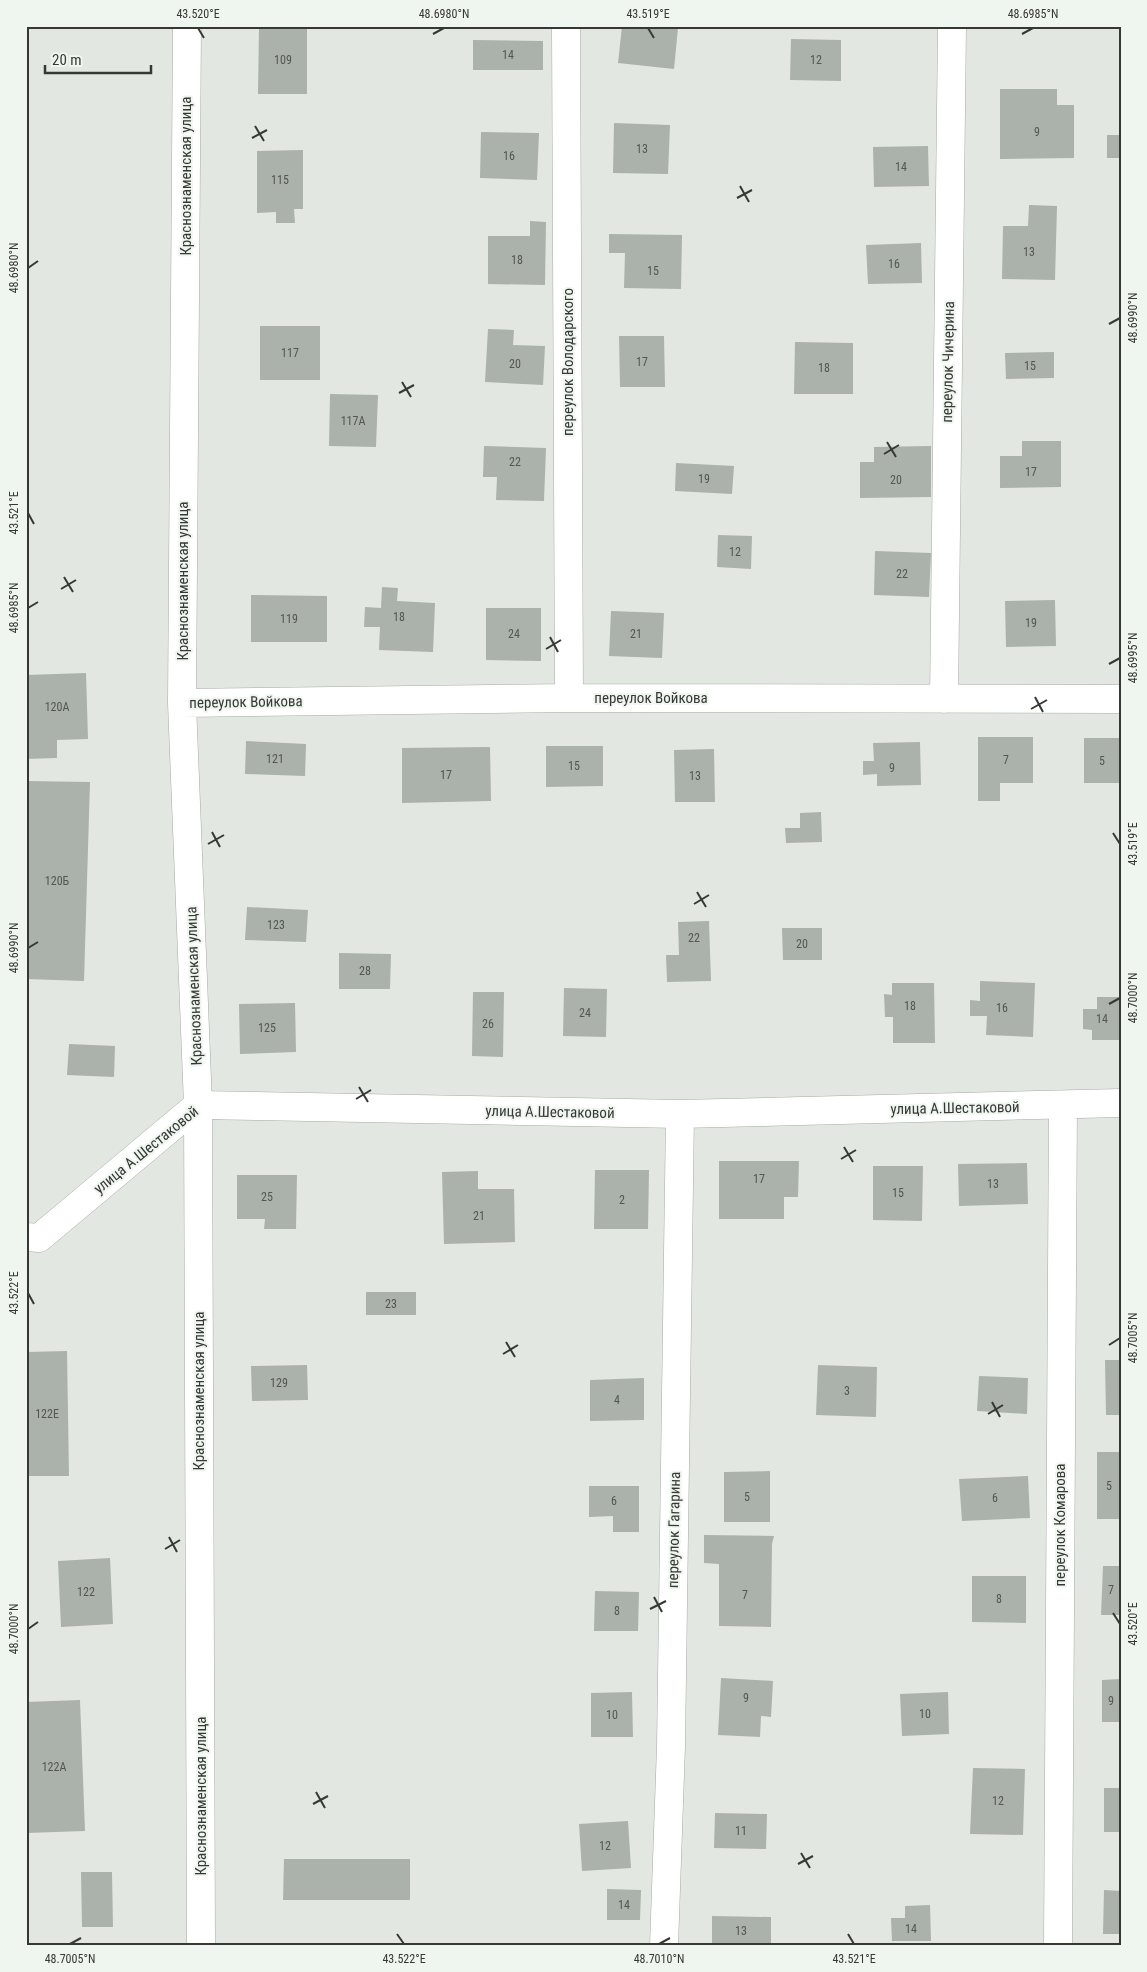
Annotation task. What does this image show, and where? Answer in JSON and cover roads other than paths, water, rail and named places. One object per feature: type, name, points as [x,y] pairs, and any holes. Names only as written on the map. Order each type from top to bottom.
[{"type":"street","name":"Краснознаменская улица","points":[[187,26],[182,703],[198,1105],[201,1946]]},
{"type":"street","name":"переулок Володарского","points":[[566,26],[569,698]]},
{"type":"street","name":"переулок Чичерина","points":[[944,699],[952,26]]},
{"type":"street","name":"переулок Войкова","points":[[182,703],[569,698],[1121,698]]},
{"type":"street","name":"улица А.Шестаковой","points":[[26,1237],[39,1238],[198,1105],[680,1114],[1121,1103]]},
{"type":"street","name":"переулок Комарова","points":[[1058,1946],[1063,1105]]},
{"type":"street","name":"переулок Гагарина","points":[[664,1946],[671,1736],[680,1114]]}]
